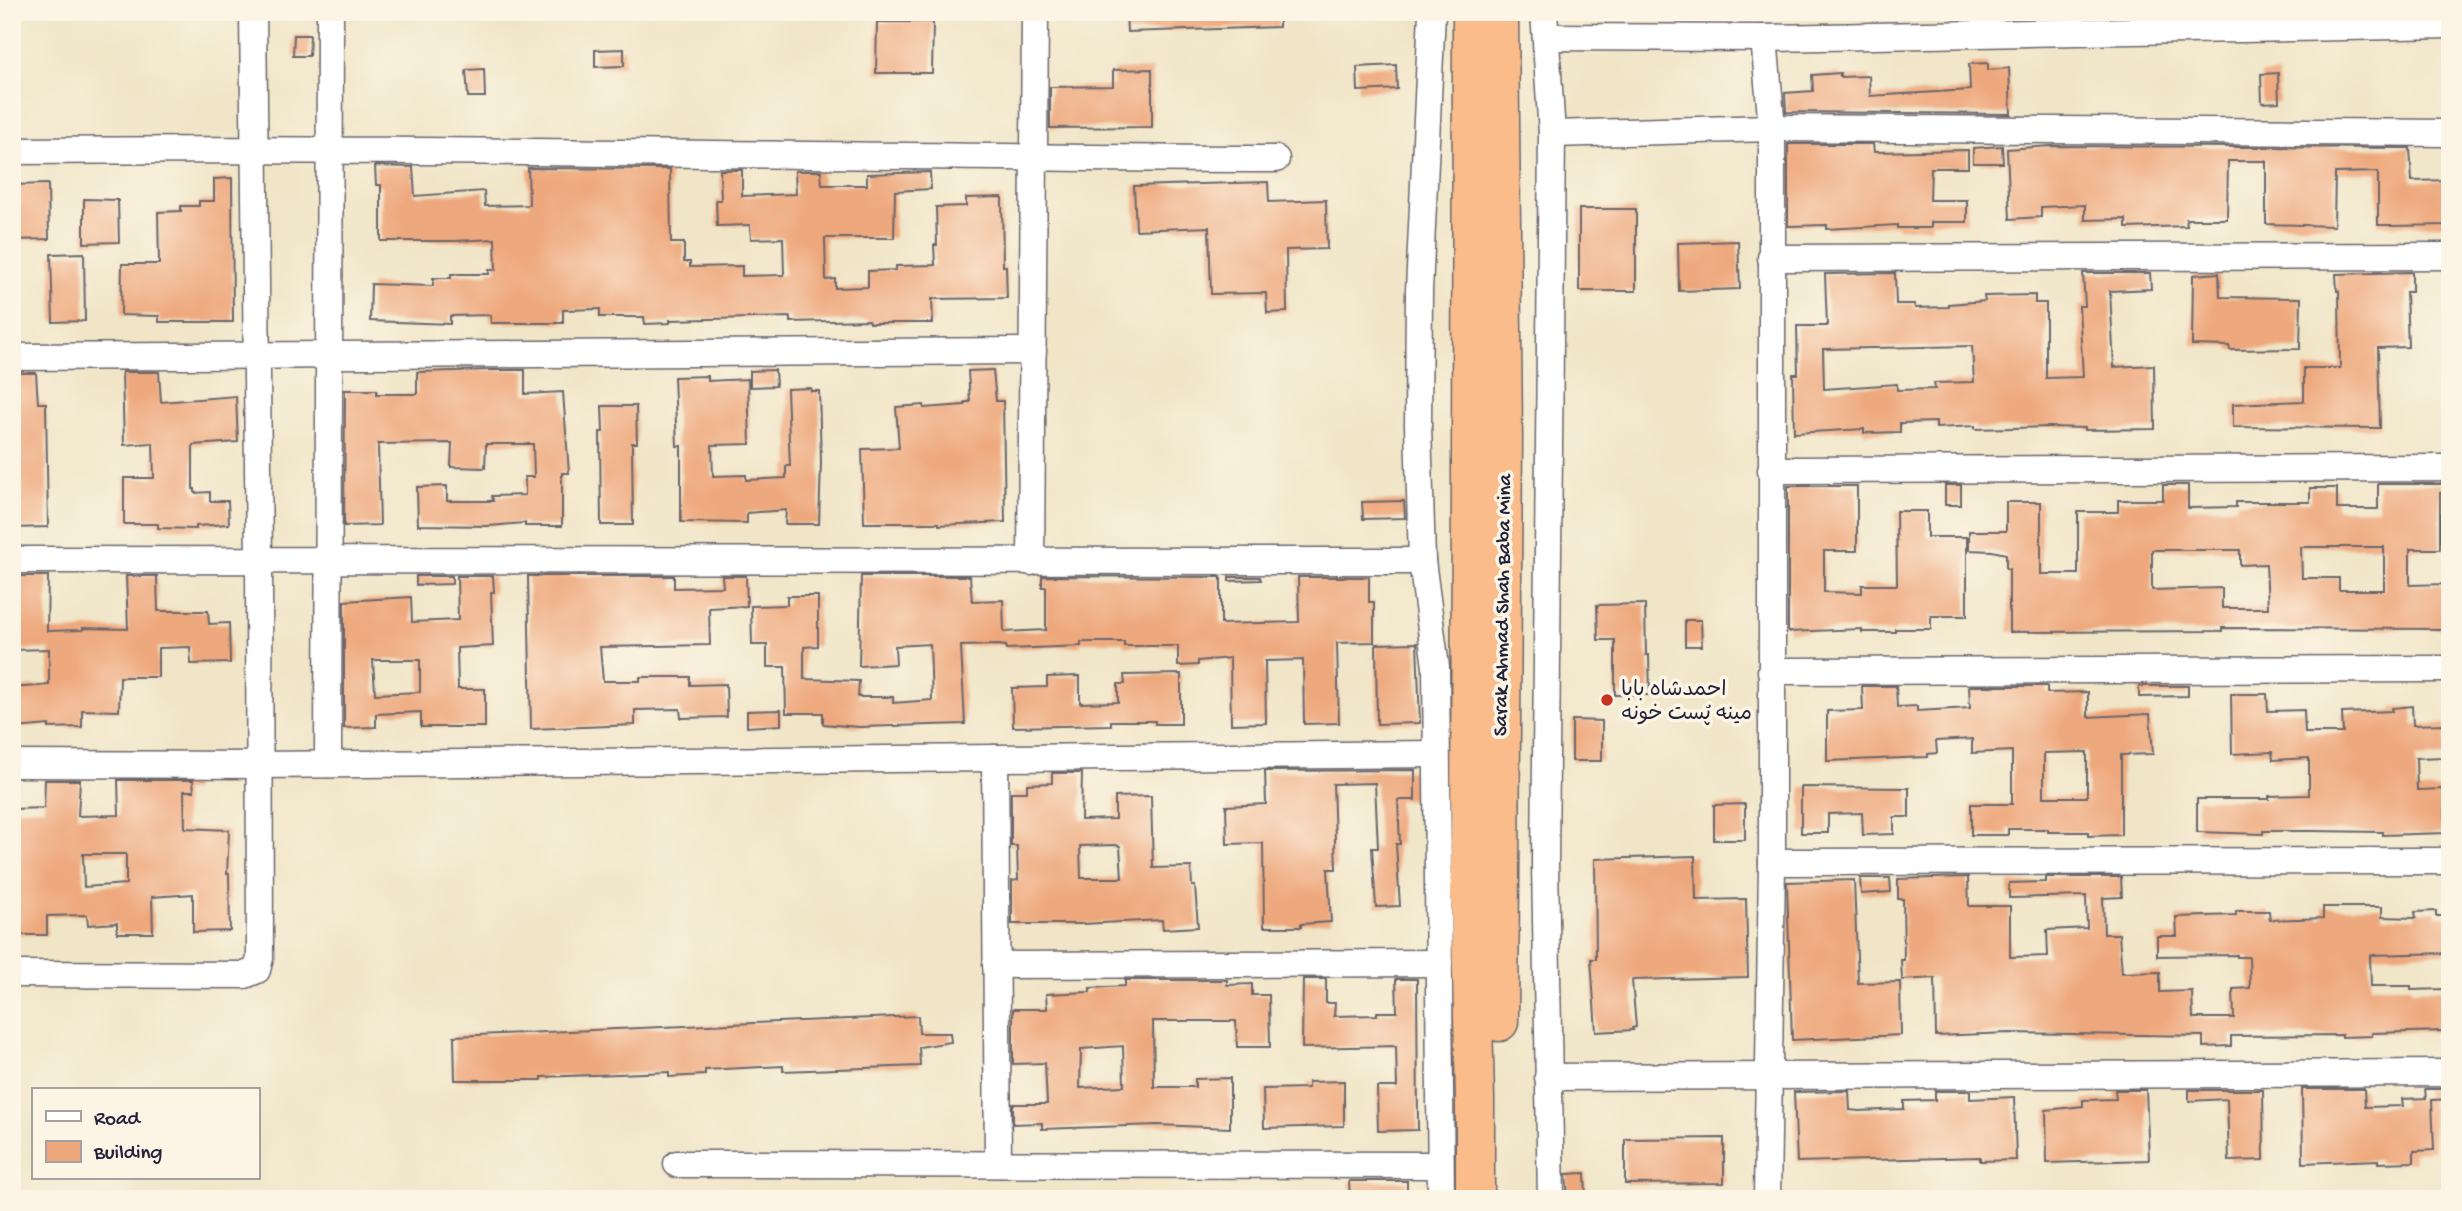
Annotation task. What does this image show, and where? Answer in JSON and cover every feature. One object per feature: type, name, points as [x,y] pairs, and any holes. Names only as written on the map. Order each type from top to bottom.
[{"type":"highway","points":[[1472,12],[1470,891],[1475,1199]]},
{"type":"highway","name":"Sarak Ahmad Shah Baba Mina","points":[[1499,12],[1503,438],[1499,862],[1500,1199]]},
{"type":"street","points":[[12,975],[245,975],[257,970],[260,958],[259,559],[253,12]]},
{"type":"street","points":[[328,764],[330,12]]},
{"type":"street","points":[[1031,562],[1035,12]]},
{"type":"street","points":[[1432,12],[1419,291],[1418,425],[1422,561],[1436,667],[1441,1199]]},
{"type":"street","points":[[1550,1199],[1545,863],[1552,134],[1545,25],[1764,38],[2450,25]]},
{"type":"street","points":[[1764,38],[1772,128],[1772,862],[1768,1199]]},
{"type":"street","points":[[1552,134],[1772,128],[2450,133]]},
{"type":"street","points":[[12,151],[331,149],[1033,159],[1276,159]]},
{"type":"street","points":[[1771,258],[2450,256]]},
{"type":"street","points":[[12,357],[1032,351]]},
{"type":"street","points":[[1771,470],[2450,468]]},
{"type":"street","points":[[12,560],[1422,561]]},
{"type":"street","points":[[1772,671],[2450,669]]},
{"type":"street","points":[[12,764],[259,765],[1436,754]]},
{"type":"street","points":[[995,758],[998,1164]]},
{"type":"street","points":[[1772,862],[2450,861]]},
{"type":"street","points":[[996,965],[1439,963]]},
{"type":"street","points":[[1548,1077],[2450,1073]]},
{"type":"street","points":[[677,1164],[1440,1165]]},
{"type":"building","points":[[1126,12],[1279,12],[1279,27],[1127,32]]},
{"type":"building","points":[[877,22],[933,22],[932,73],[876,73]]},
{"type":"building","points":[[294,35],[310,35],[309,56],[293,56]]},
{"type":"building","points":[[624,49],[624,66],[595,67],[595,50]]},
{"type":"building","points":[[1988,63],[1988,70],[2009,68],[2011,114],[1786,112],[1785,93],[1813,91],[1812,75],[1840,73],[1840,77],[1869,76],[1870,96],[1970,90],[1969,64]]},
{"type":"building","points":[[1396,65],[1397,89],[1358,91],[1357,67]]},
{"type":"building","points":[[484,69],[485,97],[468,97],[466,70]]},
{"type":"building","points":[[1152,69],[1152,127],[1050,128],[1050,87],[1113,86],[1113,70]]},
{"type":"building","points":[[2278,73],[2279,102],[2262,103],[2261,74]]},
{"type":"building","points":[[1788,144],[1873,144],[1874,152],[1968,150],[1968,168],[1931,168],[1930,200],[1967,200],[1967,222],[1931,222],[1931,228],[1897,228],[1897,225],[1827,229],[1827,225],[1788,226]]},
{"type":"building","points":[[2002,146],[2003,163],[1973,163],[1973,148]]},
{"type":"building","points":[[2051,146],[2410,148],[2412,181],[2450,180],[2450,225],[2378,225],[2378,172],[2335,173],[2334,226],[2266,224],[2266,161],[2228,161],[2227,219],[2186,219],[2187,226],[2126,228],[2126,219],[2085,220],[2085,205],[2041,207],[2041,217],[2010,219],[2007,149]]},
{"type":"building","points":[[375,166],[413,167],[415,196],[484,191],[485,206],[529,205],[528,168],[670,169],[671,243],[684,243],[684,262],[690,262],[690,267],[742,266],[742,276],[784,275],[783,238],[751,239],[750,225],[717,226],[716,200],[721,200],[720,170],[742,170],[742,196],[796,194],[795,171],[821,171],[822,185],[867,185],[867,174],[930,172],[931,189],[895,191],[894,238],[825,238],[826,280],[835,279],[835,288],[868,287],[868,271],[896,270],[896,266],[935,265],[936,207],[966,206],[966,198],[1002,197],[1003,266],[1006,266],[1007,298],[932,299],[933,323],[870,323],[869,320],[790,322],[790,317],[670,320],[670,323],[645,324],[644,317],[600,317],[600,309],[563,310],[563,323],[491,323],[490,315],[450,316],[450,324],[370,321],[371,284],[433,286],[433,278],[451,278],[451,274],[489,274],[489,270],[496,270],[495,239],[381,241],[381,185],[376,185]]},
{"type":"building","points":[[232,178],[233,322],[159,322],[159,316],[121,315],[122,264],[159,264],[158,212],[181,211],[181,206],[199,206],[199,201],[214,201],[214,179]]},
{"type":"building","points":[[1268,182],[1269,202],[1326,200],[1327,249],[1286,250],[1287,312],[1267,313],[1266,293],[1211,294],[1209,227],[1136,230],[1134,186]]},
{"type":"building","points":[[48,184],[49,239],[12,240],[12,185]]},
{"type":"building","points":[[84,199],[118,200],[119,242],[84,243]]},
{"type":"building","points":[[1579,209],[1636,209],[1636,291],[1579,291]]},
{"type":"building","points":[[1738,241],[1740,289],[1679,291],[1678,243]]},
{"type":"building","points":[[84,253],[85,321],[53,322],[51,254]]},
{"type":"building","points":[[2412,272],[2412,292],[2406,292],[2408,347],[2378,348],[2380,428],[2233,427],[2233,404],[2304,401],[2304,368],[2340,368],[2339,291],[2336,274]]},
{"type":"building","points":[[1895,273],[1896,304],[1914,304],[1915,308],[1949,307],[1949,304],[1985,301],[1984,296],[2035,295],[2035,303],[2046,303],[2046,378],[2083,377],[2079,306],[2085,306],[2083,273],[2150,273],[2151,289],[2110,291],[2114,367],[2154,365],[2155,429],[1975,429],[1975,426],[1936,428],[1936,422],[1900,423],[1900,432],[1864,433],[1864,429],[1794,433],[1793,374],[1798,374],[1797,326],[1827,326],[1825,274]],"holes":[[[1972,346],[1974,382],[1934,383],[1935,389],[1897,390],[1897,384],[1824,389],[1823,349]]]},
{"type":"building","points":[[2219,273],[2220,297],[2301,298],[2300,349],[2230,350],[2229,346],[2192,345],[2193,275]]},
{"type":"building","points":[[525,370],[525,394],[563,392],[569,473],[562,473],[562,526],[525,526],[525,523],[489,526],[418,525],[417,487],[447,486],[447,501],[493,501],[492,496],[525,495],[525,477],[534,477],[533,444],[486,444],[485,468],[451,467],[452,443],[378,444],[380,525],[344,526],[345,390],[377,390],[377,394],[417,394],[417,372]]},
{"type":"building","points":[[775,370],[776,386],[750,387],[750,371]]},
{"type":"building","points":[[993,370],[996,401],[1003,401],[1005,522],[939,525],[864,523],[862,449],[899,448],[896,407],[965,405],[965,402],[970,402],[968,371]]},
{"type":"building","points":[[122,372],[159,372],[161,402],[236,396],[238,442],[193,445],[193,489],[195,493],[210,492],[210,501],[228,501],[229,524],[196,526],[196,529],[158,528],[158,524],[124,524],[124,478],[154,478],[153,443],[124,445]]},
{"type":"building","points":[[12,373],[36,373],[38,403],[46,403],[48,527],[12,528]]},
{"type":"building","points":[[708,376],[708,381],[748,379],[750,444],[712,445],[713,476],[746,475],[746,480],[786,478],[786,466],[790,466],[787,389],[811,388],[811,391],[819,391],[819,524],[785,524],[786,510],[747,513],[747,523],[681,522],[681,446],[677,446],[674,377]]},
{"type":"building","points":[[602,406],[636,406],[637,443],[632,443],[633,525],[601,525]]},
{"type":"building","points":[[2378,484],[2450,484],[2450,493],[2440,493],[2440,549],[2410,549],[2410,585],[2447,584],[2447,629],[2222,628],[2222,631],[2009,632],[2009,569],[2006,569],[2006,554],[1969,550],[1969,531],[2006,531],[2006,502],[2041,502],[2041,574],[2078,574],[2078,512],[2118,512],[2118,500],[2163,500],[2163,485],[2188,485],[2188,508],[2236,507],[2236,502],[2310,502],[2310,488],[2337,488],[2337,509],[2378,509]],"holes":[[[2301,547],[2384,547],[2384,590],[2339,590],[2339,578],[2302,578]],[[2152,550],[2240,550],[2240,565],[2266,564],[2268,608],[2222,608],[2222,588],[2152,590]]]},
{"type":"building","points":[[1945,485],[1961,485],[1961,505],[1945,505]]},
{"type":"building","points":[[1788,486],[1857,486],[1857,551],[1824,551],[1824,592],[1862,593],[1862,585],[1897,585],[1896,511],[1927,511],[1927,537],[1967,537],[1967,616],[1931,616],[1931,629],[1895,629],[1895,632],[1862,632],[1862,629],[1788,632]]},
{"type":"building","points":[[1404,501],[1405,518],[1363,519],[1362,502]]},
{"type":"building","points":[[12,576],[48,576],[47,631],[83,628],[128,629],[126,576],[157,576],[158,611],[208,611],[209,624],[229,623],[230,663],[191,664],[190,647],[158,648],[158,677],[120,677],[119,711],[82,710],[82,727],[49,728],[49,725],[15,728],[12,688],[49,685],[49,649],[12,650]]},
{"type":"building","points":[[416,576],[452,576],[452,584],[416,585]]},
{"type":"building","points":[[457,576],[493,576],[493,646],[457,648],[458,689],[485,689],[485,727],[421,727],[421,712],[376,714],[376,727],[344,728],[344,601],[411,597],[412,622],[458,620]],"holes":[[[373,660],[420,660],[420,692],[375,694]]]},
{"type":"building","points":[[528,576],[674,576],[674,588],[723,587],[722,576],[746,576],[747,606],[709,608],[710,645],[600,647],[603,681],[640,681],[640,677],[690,677],[690,685],[726,684],[727,717],[681,718],[680,709],[635,710],[635,725],[531,729]]},
{"type":"building","points":[[861,576],[970,576],[972,601],[1003,600],[1004,632],[1046,630],[1046,587],[1042,587],[1042,576],[1221,577],[1221,624],[1299,622],[1298,577],[1369,577],[1369,602],[1374,602],[1374,642],[1337,643],[1339,723],[1304,724],[1303,660],[1265,661],[1266,723],[1231,724],[1230,658],[1178,666],[1178,646],[1124,646],[1124,642],[1081,642],[1081,646],[1006,649],[1006,646],[998,645],[961,646],[965,724],[859,727],[823,724],[823,713],[786,713],[785,667],[767,667],[767,645],[752,645],[751,606],[787,605],[787,596],[818,596],[818,646],[804,647],[804,679],[859,681],[858,697],[893,697],[893,703],[932,700],[930,644],[895,646],[896,664],[859,666]]},
{"type":"building","points":[[1229,577],[1260,577],[1261,580],[1229,581]]},
{"type":"building","points":[[1645,604],[1650,695],[1615,695],[1615,640],[1598,640],[1597,605]]},
{"type":"building","points":[[1685,620],[1701,620],[1702,646],[1685,646]]},
{"type":"building","points":[[1417,643],[1420,723],[1377,724],[1376,644]]},
{"type":"building","points":[[1181,674],[1181,724],[1111,721],[1111,725],[1013,727],[1012,688],[1047,687],[1047,677],[1080,676],[1080,703],[1118,702],[1118,684],[1125,684],[1124,675]]},
{"type":"building","points":[[1862,686],[1896,686],[1897,707],[1917,706],[1917,711],[1970,708],[1969,686],[2047,686],[2047,693],[2088,692],[2088,717],[2150,714],[2153,754],[2121,755],[2121,835],[2088,836],[2088,832],[2008,829],[2008,835],[1971,835],[1971,804],[2012,804],[2012,751],[1972,753],[1972,739],[1936,741],[1937,753],[1928,754],[1928,757],[1827,761],[1827,711],[1863,710]],"holes":[[[2087,752],[2087,797],[2044,797],[2044,753]]]},
{"type":"building","points":[[2139,686],[2188,686],[2188,696],[2139,697]]},
{"type":"building","points":[[2231,694],[2267,694],[2268,711],[2304,710],[2305,733],[2343,733],[2342,713],[2393,711],[2392,708],[2412,706],[2413,725],[2445,724],[2446,757],[2416,758],[2417,790],[2445,789],[2446,833],[2383,835],[2383,832],[2197,832],[2197,799],[2269,799],[2269,796],[2309,795],[2309,758],[2273,760],[2272,752],[2232,754]]},
{"type":"building","points":[[781,710],[781,725],[747,727],[747,711]]},
{"type":"building","points":[[1572,720],[1602,721],[1602,761],[1572,761]]},
{"type":"building","points":[[1415,770],[1415,800],[1398,800],[1400,844],[1396,844],[1400,906],[1376,907],[1372,848],[1378,848],[1375,783],[1333,784],[1336,869],[1328,869],[1331,922],[1301,924],[1301,927],[1264,927],[1263,843],[1227,844],[1226,806],[1266,804],[1265,771]]},
{"type":"building","points":[[1052,773],[1082,773],[1081,820],[1115,819],[1115,797],[1151,796],[1153,868],[1191,867],[1198,927],[1163,929],[1162,920],[1012,924],[1012,881],[1018,880],[1017,846],[1011,846],[1011,792],[1027,792],[1027,784],[1052,783]],"holes":[[[1080,846],[1120,846],[1122,878],[1081,878]]]},
{"type":"building","points":[[45,780],[80,780],[78,816],[119,815],[118,780],[193,780],[194,791],[184,791],[185,828],[229,830],[227,874],[230,931],[193,932],[193,894],[152,897],[153,933],[117,933],[117,923],[88,925],[87,915],[47,916],[47,935],[12,935],[13,809],[44,808]],"holes":[[[83,854],[126,854],[126,884],[84,887]]]},
{"type":"building","points":[[1801,787],[1909,788],[1909,817],[1894,817],[1894,834],[1863,835],[1862,813],[1828,814],[1828,833],[1801,833]]},
{"type":"building","points":[[1745,804],[1745,840],[1714,840],[1714,805]]},
{"type":"building","points":[[1695,856],[1696,900],[1746,899],[1748,977],[1632,980],[1636,1027],[1632,1028],[1633,1030],[1596,1032],[1591,959],[1596,959],[1595,859]]},
{"type":"building","points":[[1968,877],[1969,906],[2010,906],[2010,957],[2048,956],[2047,930],[2087,928],[2086,896],[2009,898],[2009,883],[2046,882],[2046,877],[2121,877],[2122,897],[2103,898],[2104,934],[2119,934],[2122,973],[2160,972],[2160,992],[2192,991],[2193,1018],[2234,1018],[2233,989],[2250,988],[2249,957],[2157,956],[2157,936],[2177,936],[2176,917],[2236,915],[2236,911],[2269,911],[2270,920],[2323,918],[2323,907],[2382,907],[2382,917],[2416,918],[2415,912],[2436,911],[2436,916],[2448,916],[2449,953],[2370,955],[2371,986],[2411,986],[2411,990],[2444,989],[2446,1031],[2372,1033],[2372,1036],[2342,1037],[2231,1036],[2231,1046],[2203,1047],[2203,1036],[2009,1033],[1936,1036],[1935,978],[1902,980],[1903,899],[1898,899],[1898,879]]},
{"type":"building","points":[[1860,878],[1890,878],[1891,892],[1861,894]]},
{"type":"building","points":[[1854,880],[1858,983],[1900,982],[1901,1035],[1792,1040],[1787,882]]},
{"type":"building","points":[[1303,979],[1326,979],[1326,1003],[1335,1003],[1334,1016],[1397,1012],[1396,979],[1417,979],[1418,1130],[1378,1131],[1377,1087],[1397,1087],[1396,1046],[1302,1048]]},
{"type":"building","points":[[1125,980],[1227,980],[1227,985],[1252,984],[1252,995],[1269,995],[1270,1047],[1237,1047],[1236,1021],[1153,1021],[1154,1087],[1195,1087],[1195,1079],[1230,1078],[1230,1128],[1157,1125],[1042,1129],[1042,1123],[1013,1124],[1013,1104],[1047,1104],[1045,1063],[1013,1064],[1013,1009],[1047,1009],[1046,994],[1090,992],[1090,988],[1125,986]],"holes":[[[1123,1046],[1124,1086],[1080,1088],[1081,1049]]]},
{"type":"building","points":[[918,1016],[919,1033],[950,1033],[951,1042],[919,1047],[920,1066],[783,1071],[783,1066],[705,1070],[705,1075],[669,1077],[669,1072],[542,1077],[542,1080],[455,1080],[454,1036]]},
{"type":"building","points":[[1344,1081],[1344,1126],[1264,1128],[1263,1089],[1308,1088],[1308,1082]]},
{"type":"building","points":[[2302,1089],[2364,1089],[2365,1107],[2403,1106],[2402,1099],[2426,1098],[2425,1089],[2450,1089],[2450,1099],[2432,1100],[2434,1150],[2414,1151],[2414,1162],[2378,1163],[2378,1160],[2303,1163]]},
{"type":"building","points":[[2115,1090],[2146,1090],[2149,1160],[2047,1163],[2046,1110],[2083,1106],[2083,1100],[2116,1099]]},
{"type":"building","points":[[2189,1090],[2263,1090],[2264,1160],[2229,1161],[2227,1099],[2189,1101]]},
{"type":"building","points":[[1849,1091],[1850,1110],[1859,1111],[1904,1109],[1904,1101],[1935,1100],[1935,1091],[1970,1091],[1970,1099],[2014,1097],[2016,1160],[1980,1161],[1980,1157],[1797,1162],[1794,1092]]},
{"type":"building","points":[[1724,1138],[1724,1183],[1625,1184],[1625,1139]]},
{"type":"building","points":[[1585,1173],[1586,1197],[1568,1198],[1566,1174]]},
{"type":"building","points":[[1349,1181],[1407,1181],[1407,1199],[1350,1199]]},
{"type":"place","name":"احمدشاه بابا مینه پُست خونه","points":[[1607,700]]}]
